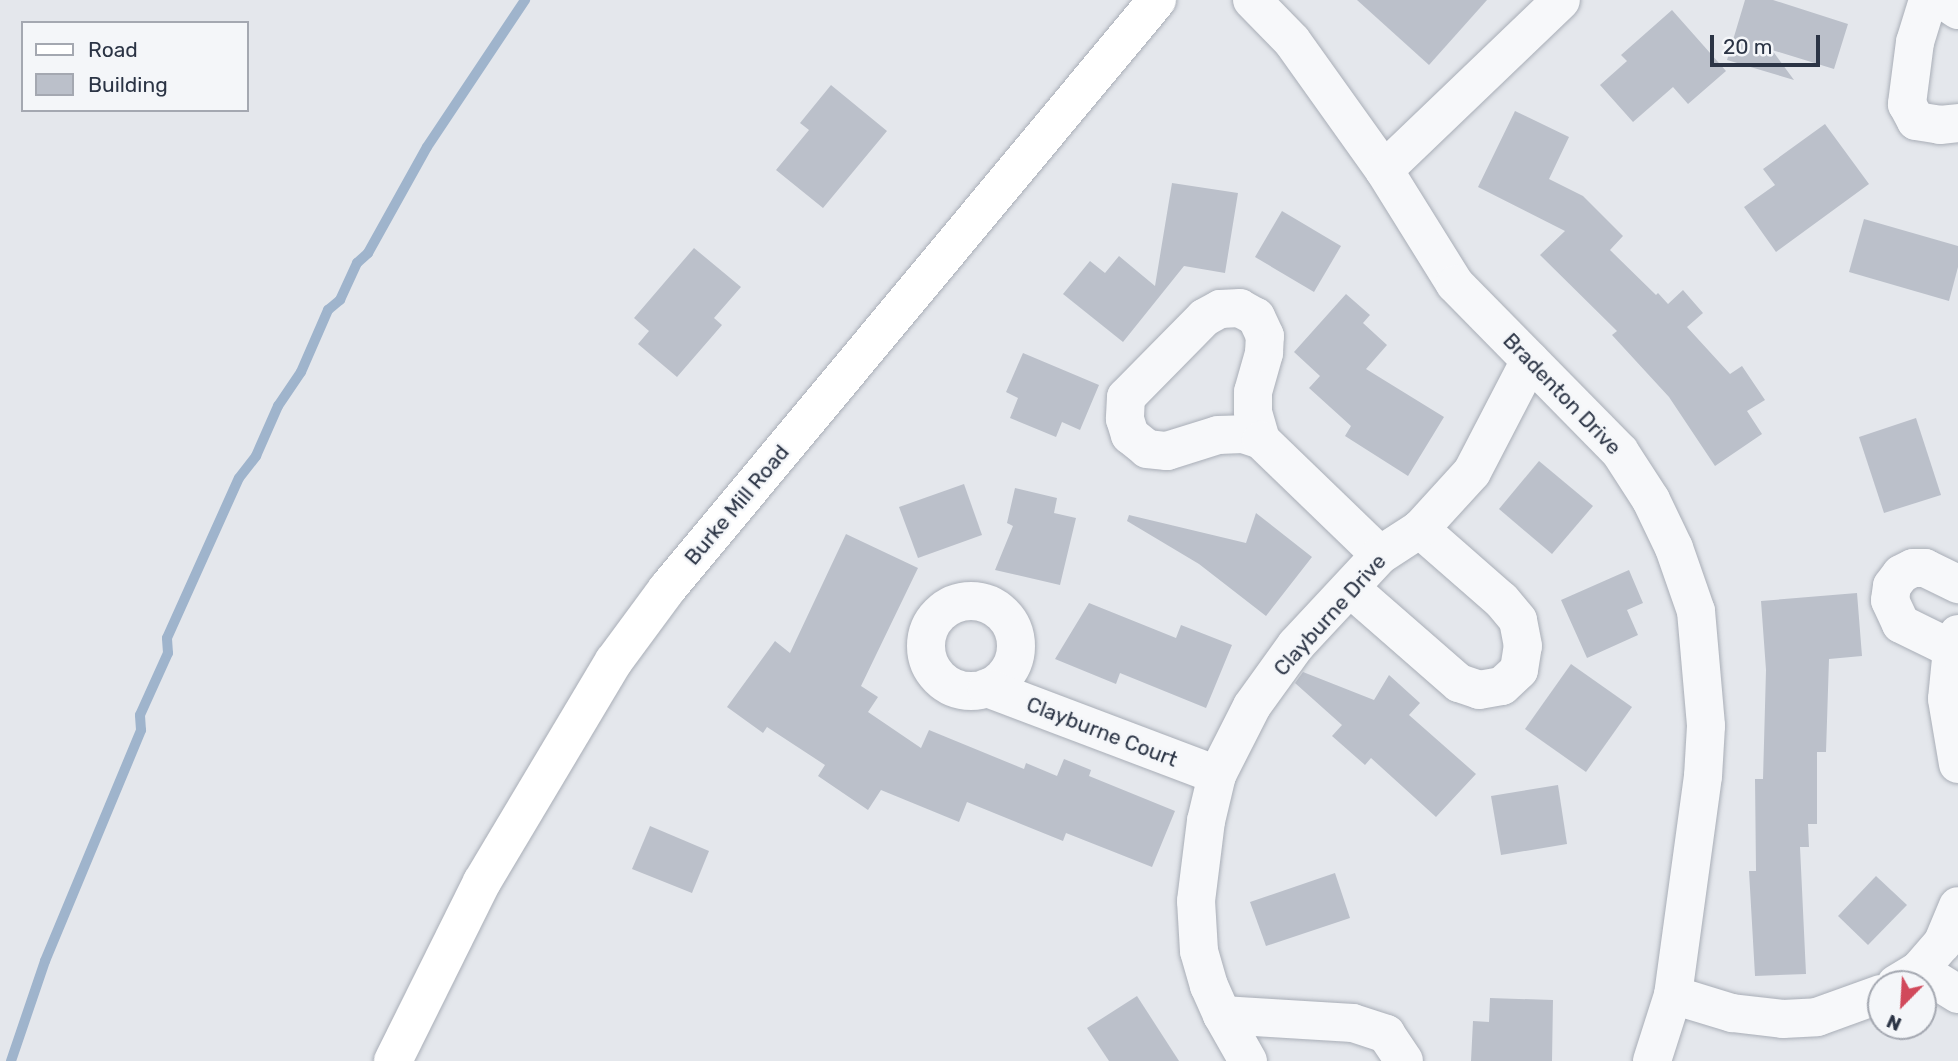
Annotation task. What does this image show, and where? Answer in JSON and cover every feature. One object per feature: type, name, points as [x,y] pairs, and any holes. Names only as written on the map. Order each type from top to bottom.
[{"type":"street","name":"Burke Mill Road","points":[[393,1061],[482,882],[614,661],[676,578],[1157,0]]},
{"type":"street","name":"Bradenton Drive","points":[[1252,0],[1292,41],[1384,170],[1455,284],[1620,453],[1651,500],[1675,548],[1696,611],[1705,738],[1703,776],[1673,995],[1652,1061]]},
{"type":"street","points":[[1384,170],[1562,0]]},
{"type":"street","points":[[1928,0],[1911,65],[1907,104],[1916,121],[1940,125],[1958,123]]},
{"type":"street","points":[[1943,0],[1958,10]]},
{"type":"street","name":"Clayburne Drive","points":[[1248,1061],[1222,1015],[1199,951],[1196,901],[1206,821],[1217,775],[1252,706],[1296,645],[1380,555],[1420,529],[1472,472],[1530,360]]},
{"type":"street","points":[[1261,440],[1380,555]]},
{"type":"street","points":[[1350,588],[1459,683],[1479,690],[1502,687],[1518,670],[1524,646],[1518,620],[1501,600],[1420,529]]},
{"type":"street","points":[[1958,584],[1924,568],[1913,568],[1901,574],[1892,586],[1890,600],[1901,624],[1955,641],[1947,699],[1958,764]]},
{"type":"street","name":"Clayburne Court","points":[[986,688],[1217,775]]},
{"type":"street","points":[[1915,970],[1941,944],[1957,913]]},
{"type":"street","points":[[1937,987],[1958,994]]},
{"type":"street","points":[[1673,995],[1732,1013],[1783,1019],[1817,1017],[1867,998]]},
{"type":"street","points":[[1222,1015],[1353,1023],[1386,1034],[1404,1061]]},
{"type":"building","points":[[1357,0],[1487,0],[1429,65]]},
{"type":"building","points":[[1745,0],[1773,0],[1848,24],[1834,69],[1772,50],[1794,80],[1727,60]]},
{"type":"building","points":[[1672,10],[1726,71],[1688,104],[1673,87],[1633,122],[1600,85],[1627,61],[1621,55]]},
{"type":"building","points":[[831,85],[887,131],[823,208],[776,170],[809,130],[800,123]]},
{"type":"building","points":[[1515,111],[1569,137],[1549,179],[1583,196],[1623,236],[1610,250],[1656,295],[1658,293],[1668,304],[1683,290],[1703,313],[1687,327],[1730,374],[1742,366],[1765,400],[1747,411],[1762,434],[1715,466],[1669,397],[1612,335],[1617,331],[1540,255],[1565,231],[1478,187]]},
{"type":"building","points":[[1825,124],[1869,184],[1776,252],[1744,207],[1775,185],[1763,169]]},
{"type":"building","points":[[1172,183],[1238,193],[1225,273],[1184,266],[1123,342],[1063,294],[1090,261],[1105,273],[1119,256],[1155,286]]},
{"type":"building","points":[[1282,211],[1341,246],[1314,292],[1255,257]]},
{"type":"building","points":[[1864,219],[1958,246],[1958,267],[1949,301],[1849,272]]},
{"type":"building","points":[[694,248],[741,287],[714,318],[722,325],[677,377],[638,344],[649,331],[634,318]]},
{"type":"building","points":[[1346,294],[1370,315],[1363,323],[1387,345],[1366,369],[1444,417],[1408,476],[1345,436],[1351,426],[1309,388],[1320,376],[1294,352]]},
{"type":"building","points":[[1023,353],[1099,385],[1080,430],[1062,422],[1056,437],[1010,418],[1018,398],[1006,392]]},
{"type":"building","points":[[1916,418],[1941,495],[1884,513],[1859,437]]},
{"type":"building","points":[[1539,461],[1593,506],[1552,554],[1499,509]]},
{"type":"building","points":[[964,484],[982,535],[918,558],[899,507]]},
{"type":"building","points":[[1015,488],[1057,498],[1054,513],[1076,518],[1060,585],[995,570],[1013,526],[1007,523]]},
{"type":"building","points":[[1256,513],[1312,557],[1266,616],[1199,564],[1127,521],[1129,515],[1246,543]]},
{"type":"building","points":[[846,534],[918,568],[861,686],[878,697],[868,712],[921,748],[929,730],[1024,769],[1026,763],[1057,776],[1064,759],[1091,770],[1089,776],[1175,811],[1152,867],[1066,833],[1063,841],[967,802],[959,822],[881,790],[868,810],[818,776],[825,765],[767,727],[763,733],[727,707],[775,641],[790,653]]},
{"type":"building","points":[[1629,570],[1643,603],[1627,610],[1638,635],[1587,658],[1561,600]]},
{"type":"building","points":[[1857,593],[1862,656],[1829,659],[1826,752],[1817,752],[1817,824],[1808,824],[1809,847],[1800,847],[1806,974],[1755,976],[1749,871],[1756,871],[1755,779],[1763,779],[1766,670],[1761,601]]},
{"type":"building","points":[[1089,603],[1176,638],[1181,625],[1232,645],[1206,708],[1120,673],[1116,684],[1055,659]]},
{"type":"building","points":[[1571,664],[1632,707],[1586,772],[1525,729]]},
{"type":"building","points":[[1303,672],[1374,700],[1389,675],[1420,703],[1409,715],[1476,774],[1436,817],[1371,758],[1365,765],[1332,736],[1342,725],[1295,683]]},
{"type":"building","points":[[1558,785],[1567,844],[1501,855],[1491,796]]},
{"type":"building","points":[[650,826],[709,851],[692,893],[632,869]]},
{"type":"building","points":[[1335,873],[1350,918],[1266,946],[1250,902]]},
{"type":"building","points":[[1876,876],[1907,905],[1868,945],[1838,916]]},
{"type":"building","points":[[1137,996],[1179,1061],[1109,1061],[1087,1028]]},
{"type":"building","points":[[1490,998],[1553,1000],[1552,1061],[1471,1061],[1473,1021],[1489,1022]]},
{"type":"waterway","points":[[11,1061],[45,961],[141,730],[140,715],[168,653],[167,638],[239,478],[256,456],[278,406],[301,372],[328,310],[340,300],[357,263],[368,253],[427,147],[525,0]]}]
